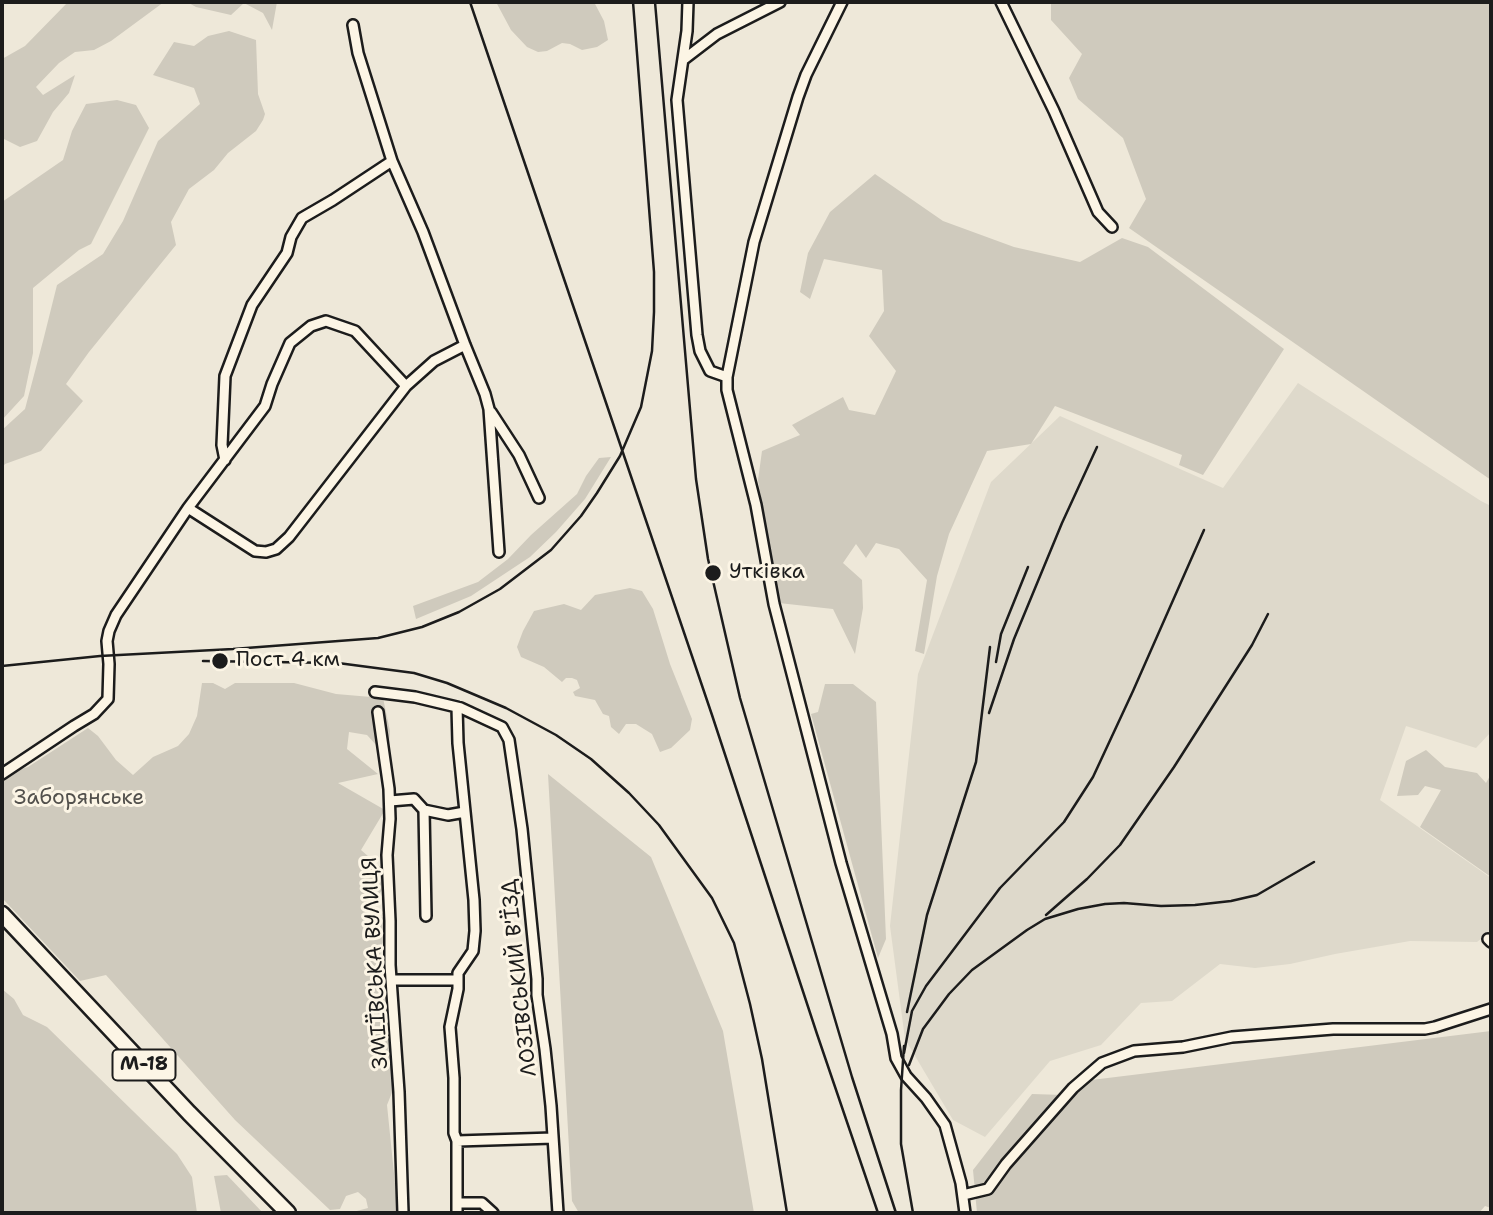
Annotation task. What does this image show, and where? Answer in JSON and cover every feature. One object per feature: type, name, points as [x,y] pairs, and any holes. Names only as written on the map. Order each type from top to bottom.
[{"type":"highway","name":"М-18","points":[[2,914],[288,1213]]},
{"type":"street","points":[[688,2],[687,31],[677,100],[698,335],[701,351],[710,371],[727,377]]},
{"type":"street","points":[[683,60],[717,34],[780,2]]},
{"type":"street","points":[[842,2],[806,75],[754,242],[727,377],[727,390],[756,505],[774,604],[841,863],[892,1034],[896,1058],[902,1070],[945,1125],[965,1213]]},
{"type":"street","points":[[1001,2],[1054,111],[1098,212],[1112,227]]},
{"type":"street","points":[[353,25],[358,53],[392,161],[423,232],[485,394],[489,409],[499,552]]},
{"type":"street","points":[[225,460],[222,445],[225,376],[252,305],[286,253],[291,237],[302,218],[392,161]]},
{"type":"street","points":[[2,774],[94,714],[108,699],[107,641],[121,607],[188,508],[265,406],[290,343],[310,326],[326,321],[355,331],[406,386]]},
{"type":"street","points":[[188,508],[255,551],[276,549],[289,537],[406,386],[434,361],[465,345]]},
{"type":"street","points":[[489,409],[519,454],[539,498]]},
{"type":"street","points":[[375,692],[415,696],[457,707],[475,940],[472,951],[458,973],[456,1002],[450,1027],[454,1133],[457,1141],[457,1213]]},
{"type":"street","name":"ЛОЗІВСЬКИЙ В'ЇЗД","points":[[457,707],[502,727],[509,740],[522,829],[537,995],[545,1049],[558,1213]]},
{"type":"street","name":"ЗМІЇВСЬКА ВУЛИЦЯ","points":[[378,712],[390,802],[387,855],[390,965],[399,1092],[403,1213]]},
{"type":"street","points":[[390,802],[414,799],[424,810],[448,815],[465,812]]},
{"type":"street","points":[[424,810],[426,915]]},
{"type":"street","points":[[391,980],[458,980]]},
{"type":"street","points":[[963,1195],[988,1189],[1006,1164],[1073,1088],[1102,1063],[1134,1051],[1232,1037],[1333,1029],[1425,1029],[1491,1009]]},
{"type":"street","points":[[457,1141],[553,1138]]},
{"type":"street","points":[[457,1203],[482,1203],[493,1213]]},
{"type":"shaded area","points":[[1298,383],[1491,506],[1491,732],[1476,748],[1406,726],[1380,800],[1491,878],[1491,931],[1477,942],[1410,941],[1255,968],[1220,964],[1172,1001],[1141,1003],[1101,1045],[1050,1061],[985,1137],[953,1120],[905,1039],[890,926],[918,674],[991,482],[1060,416],[1223,488]]},
{"type":"green space","points":[[68,2],[164,2],[111,41],[94,50],[75,52],[59,63],[36,87],[43,95],[75,75],[69,93],[53,112],[37,141],[20,147],[2,138],[2,59],[25,46]]},
{"type":"green space","points":[[187,2],[277,2],[272,30],[263,13],[244,3],[231,15],[196,7]]},
{"type":"green space","points":[[496,2],[594,2],[604,21],[608,40],[597,47],[582,50],[562,43],[547,51],[538,52],[527,47],[511,30]]},
{"type":"green space","points":[[1051,2],[1491,2],[1491,480],[1129,228],[1146,199],[1123,138],[1078,99],[1069,78],[1082,54],[1051,20]]},
{"type":"green space","points":[[229,31],[256,40],[258,94],[265,114],[263,120],[256,131],[189,189],[171,222],[176,245],[66,384],[83,401],[41,451],[5,464],[2,468],[2,430],[25,409],[57,285],[103,254],[123,221],[158,141],[200,104],[194,88],[153,75],[174,42],[194,46],[208,36]]},
{"type":"green space","points":[[117,100],[136,105],[149,128],[91,244],[79,250],[33,288],[33,353],[24,396],[2,420],[2,202],[63,160],[72,131],[86,104]]},
{"type":"green space","points":[[875,174],[943,221],[1014,247],[1080,262],[1122,238],[1148,247],[1284,349],[1203,475],[1179,465],[1182,455],[1055,406],[1031,444],[987,451],[949,534],[937,576],[924,654],[915,651],[927,580],[899,549],[876,543],[866,558],[856,544],[843,563],[862,580],[863,608],[855,654],[833,609],[779,603],[758,480],[762,451],[800,435],[792,425],[843,397],[849,410],[875,415],[896,371],[869,336],[884,311],[882,270],[824,259],[810,299],[800,292],[808,253],[830,212]]},
{"type":"green space","points":[[611,457],[585,499],[530,557],[471,596],[416,619],[413,606],[478,582],[508,559],[577,494],[599,458]]},
{"type":"green space","points":[[630,588],[642,591],[653,609],[670,664],[692,719],[690,730],[671,748],[660,752],[652,734],[636,724],[626,724],[619,734],[611,727],[609,716],[603,714],[595,700],[575,696],[573,692],[580,688],[577,680],[566,678],[562,682],[544,667],[521,657],[517,647],[534,611],[564,604],[581,610],[595,595]]},
{"type":"green space","name":"Заборянське","points":[[202,683],[213,683],[225,689],[235,683],[294,683],[336,694],[383,698],[390,731],[388,758],[367,735],[349,732],[347,749],[378,774],[338,783],[385,810],[361,850],[392,877],[367,910],[392,922],[380,949],[393,1090],[387,1105],[398,1213],[349,1213],[368,1208],[366,1199],[358,1192],[346,1196],[340,1209],[330,1210],[235,1120],[106,975],[80,981],[2,898],[2,781],[88,728],[133,775],[153,757],[178,746],[189,734],[197,716]]},
{"type":"green space","points":[[825,684],[853,684],[876,702],[886,939],[878,958],[811,714],[818,712]]},
{"type":"green space","points":[[1426,750],[1445,767],[1477,773],[1486,783],[1491,774],[1491,877],[1420,827],[1441,790],[1425,786],[1418,795],[1397,796],[1406,761]]},
{"type":"green space","points":[[548,774],[651,857],[723,1031],[754,1213],[579,1213],[572,1201]]},
{"type":"green space","points":[[2,989],[14,999],[23,1015],[47,1027],[177,1154],[192,1177],[197,1213],[2,1213]]},
{"type":"green space","points":[[1491,1031],[1491,1208],[1485,1206],[1479,1213],[977,1213],[973,1170],[1032,1094],[1064,1095],[1075,1082]]},
{"type":"green space","points":[[227,1175],[263,1213],[221,1213],[214,1176]]},
{"type":"railway","points":[[470,2],[878,1213]]},
{"type":"railway","points":[[2,666],[100,656],[378,638],[422,627],[459,612],[500,589],[551,550],[581,516],[620,456],[641,407],[652,351],[654,272],[633,2]]},
{"type":"railway","points":[[655,2],[696,479],[708,559],[740,698],[852,1077],[896,1213]]},
{"type":"railway","points":[[989,713],[1014,639],[1097,447]]},
{"type":"railway","points":[[904,1053],[912,1011],[926,986],[1000,888],[1064,822],[1093,777],[1204,530]]},
{"type":"railway","points":[[996,662],[1001,634],[1028,567]]},
{"type":"railway","points":[[1046,915],[1120,845],[1174,767],[1252,645],[1268,614]]},
{"type":"railway","points":[[907,1012],[927,915],[976,762],[990,647]]},
{"type":"railway","points":[[203,661],[338,663],[414,673],[447,683],[506,708],[556,735],[591,759],[629,793],[659,825],[712,898],[734,943],[762,1059],[787,1213]]},
{"type":"railway","points":[[909,1065],[923,1029],[949,994],[972,970],[1045,919],[1105,904],[1161,906],[1231,901],[1257,895],[1314,862]]},
{"type":"railway","points":[[904,1046],[901,1144],[913,1213]]},
{"type":"place","name":"Уткiвка","points":[[713,573]]},
{"type":"place","name":"Пост 4 км","points":[[220,661]]}]
